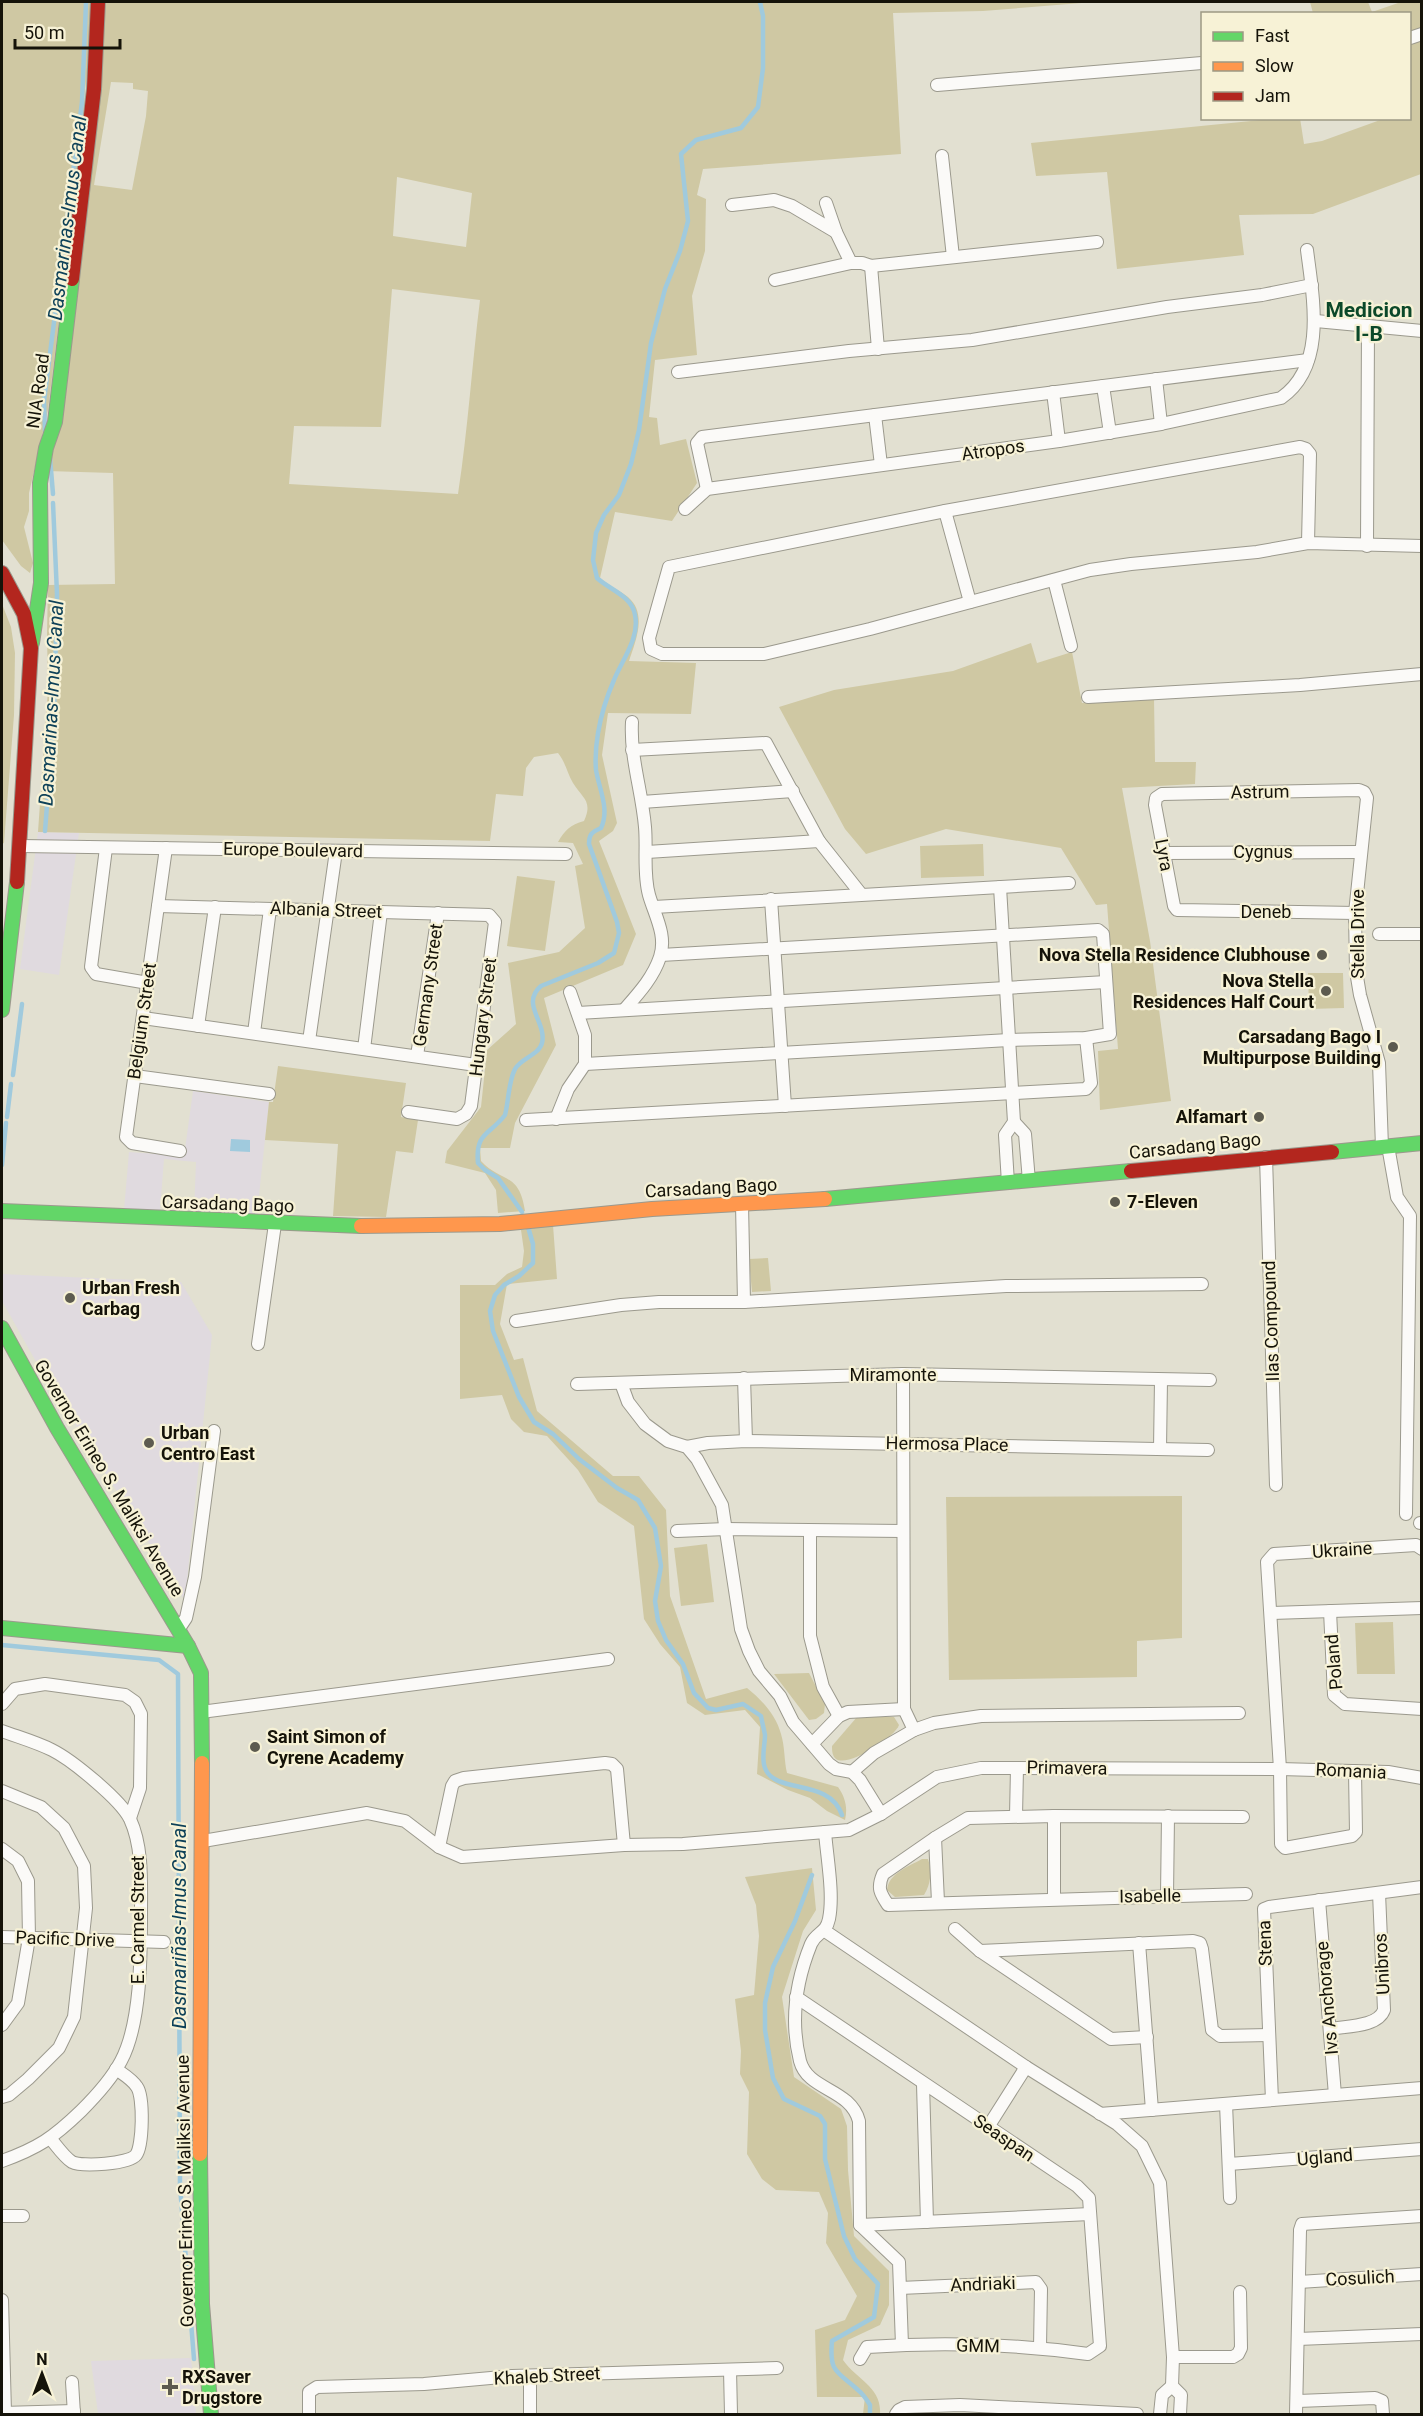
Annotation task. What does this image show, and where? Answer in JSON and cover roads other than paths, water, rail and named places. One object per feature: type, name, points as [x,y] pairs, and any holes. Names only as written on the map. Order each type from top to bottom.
[{"type":"street","name":"NIA Road","points":[[32,643],[41,584],[39,500],[41,473],[55,422],[94,89],[98,2]]},
{"type":"street","points":[[937,86],[1201,63]]},
{"type":"street","points":[[942,156],[952,257]]},
{"type":"street","points":[[732,205],[774,200],[792,206],[836,232]]},
{"type":"street","points":[[826,203],[836,232],[851,263]]},
{"type":"street","points":[[775,280],[851,263],[862,263],[871,267],[1097,242]]},
{"type":"street","points":[[685,509],[707,489],[697,443],[702,437],[1308,360],[1316,321],[1307,250]]},
{"type":"street","points":[[871,267],[878,349]]},
{"type":"street","points":[[678,372],[972,340],[1167,307],[1262,295],[1312,285]]},
{"type":"street","points":[[1316,321],[1422,331]]},
{"type":"street","points":[[1367,546],[1368,327]]},
{"type":"street","name":"Atropos","points":[[707,489],[1059,441],[1161,424],[1270,402],[1281,398],[1301,381],[1308,360]]},
{"type":"street","points":[[1156,379],[1161,424]]},
{"type":"street","points":[[1103,386],[1110,433]]},
{"type":"street","points":[[1053,393],[1059,441]]},
{"type":"street","points":[[875,415],[881,465]]},
{"type":"street","points":[[1308,543],[1310,454],[1306,449],[1300,447],[945,511],[669,567],[649,639],[651,649],[662,654],[764,654],[1090,570],[1257,552],[1308,543],[1422,546]]},
{"type":"street","points":[[945,511],[970,602]]},
{"type":"street","points":[[2,573],[25,613],[32,643],[31,707],[21,846],[2,1010]]},
{"type":"street","points":[[1054,580],[1071,646]]},
{"type":"street","points":[[1088,697],[1291,685],[1422,674]]},
{"type":"street","points":[[624,1010],[654,972],[661,955],[662,938],[649,895],[642,802],[632,750],[632,722]]},
{"type":"street","points":[[632,750],[765,743],[819,841],[861,894]]},
{"type":"street","name":"Astrum","points":[[1156,798],[1162,794],[1359,790],[1364,792]]},
{"type":"street","points":[[642,802],[793,791]]},
{"type":"street","name":"Stella Drive","points":[[1364,792],[1367,798],[1355,913],[1358,983],[1379,1063],[1385,1147],[1397,1197],[1410,1216],[1406,1514]]},
{"type":"street","name":"Lyra","points":[[1156,798],[1155,805],[1174,906],[1177,910]]},
{"type":"street","points":[[646,852],[819,841]]},
{"type":"street","name":"Europe Boulevard","points":[[21,846],[566,854]]},
{"type":"street","points":[[106,848],[91,967],[96,974],[148,983]]},
{"type":"street","name":"Belgium Street","points":[[166,848],[126,1137],[132,1143],[180,1151]]},
{"type":"street","points":[[309,1041],[336,851]]},
{"type":"street","name":"Cygnus","points":[[1164,853],[1362,852]]},
{"type":"street","points":[[654,907],[1069,883]]},
{"type":"street","points":[[1000,887],[1014,1122],[1025,1134],[1029,1181]]},
{"type":"street","points":[[771,899],[785,1106]]},
{"type":"street","name":"Albania Street","points":[[158,906],[438,913],[489,915],[494,918]]},
{"type":"street","points":[[198,1026],[215,907]]},
{"type":"street","points":[[254,1034],[270,909]]},
{"type":"street","name":"Deneb","points":[[1177,910],[1355,913]]},
{"type":"street","points":[[364,1049],[381,912]]},
{"type":"street","name":"Germany Street","points":[[417,1056],[438,913]]},
{"type":"street","name":"Hungary Street","points":[[408,1112],[453,1119],[466,1114],[471,1106],[494,918]]},
{"type":"street","points":[[585,1064],[1009,1040],[1086,1038],[1110,1034],[1102,931],[661,955]]},
{"type":"street","points":[[1379,934],[1422,934]]},
{"type":"street","points":[[578,1013],[1106,982]]},
{"type":"street","points":[[556,1119],[568,1089],[585,1064],[585,1035],[570,992]]},
{"type":"street","points":[[143,1018],[476,1065]]},
{"type":"street","points":[[526,1120],[1086,1089],[1089,1087],[1086,1038]]},
{"type":"street","points":[[135,1076],[269,1094]]},
{"type":"street","points":[[1008,1183],[1005,1135],[1014,1122]]},
{"type":"street","name":"Carsadang Bago","points":[[2,1211],[274,1224],[397,1227],[500,1224],[652,1209],[1008,1183],[1422,1143]]},
{"type":"street","name":"Ilas Compound","points":[[1266,1157],[1276,1485]]},
{"type":"street","points":[[742,1204],[744,1302]]},
{"type":"street","points":[[258,1344],[274,1224]]},
{"type":"street","points":[[516,1322],[621,1305],[659,1302],[744,1302],[1006,1286],[1202,1284]]},
{"type":"street","name":"Governor Erineo S. Maliksi Avenue","points":[[3,1335],[188,1646],[201,1673],[203,1841],[200,2195],[202,2304],[212,2415]]},
{"type":"street","points":[[903,1374],[904,1709],[914,1730]]},
{"type":"street","name":"Miramonte","points":[[577,1384],[903,1374],[1210,1380]]},
{"type":"street","points":[[744,1378],[746,1440]]},
{"type":"street","points":[[1160,1449],[1161,1380]]},
{"type":"street","points":[[621,1383],[628,1402],[645,1424],[668,1441],[687,1448],[708,1478],[722,1505],[741,1629],[748,1652],[759,1671],[780,1696],[793,1722],[829,1764],[836,1769],[852,1772],[860,1780],[881,1814]]},
{"type":"street","points":[[178,1630],[186,1618],[190,1605],[214,1431]]},
{"type":"street","name":"Hermosa Place","points":[[687,1448],[708,1443],[746,1440],[1208,1450]]},
{"type":"street","points":[[677,1532],[726,1529],[903,1531]]},
{"type":"street","points":[[810,1531],[810,1636],[823,1687],[839,1716]]},
{"type":"street","name":"Ukraine","points":[[1272,1613],[1267,1562],[1274,1554],[1419,1547]]},
{"type":"street","points":[[1355,1771],[1356,1833],[1352,1836],[1285,1848],[1281,1844],[1280,1769],[1272,1613],[1422,1608]]},
{"type":"street","name":"Poland","points":[[1330,1611],[1334,1695],[1338,1701],[1345,1704],[1422,1709]]},
{"type":"street","points":[[2,1628],[188,1646]]},
{"type":"street","points":[[201,1712],[608,1659]]},
{"type":"street","points":[[2,1704],[15,1689],[45,1683],[124,1695],[135,1702],[141,1714],[140,1788],[130,1818]]},
{"type":"street","points":[[812,1744],[839,1716],[856,1710],[904,1709]]},
{"type":"street","points":[[852,1772],[874,1753],[914,1730],[934,1723],[981,1716],[1239,1713]]},
{"type":"street","name":"E. Carmel Street","points":[[2,1731],[54,1751],[108,1793],[130,1818],[138,1844],[141,1886],[141,1942],[133,2025],[122,2061],[97,2095],[62,2130],[33,2150],[2,2161]]},
{"type":"street","points":[[439,1847],[455,1780],[605,1763],[612,1764],[617,1769],[624,1845]]},
{"type":"street","name":"Primavera","points":[[203,1841],[367,1814],[405,1821],[439,1847],[462,1857],[624,1845],[683,1844],[849,1830],[881,1814],[943,1775],[981,1768],[1280,1769]]},
{"type":"street","points":[[1016,1816],[1017,1768]]},
{"type":"street","name":"Romania","points":[[1280,1769],[1388,1772],[1422,1778]]},
{"type":"street","points":[[2,1791],[41,1807],[64,1828],[84,1866],[86,1908],[74,2016],[58,2048],[9,2095],[2,2097]]},
{"type":"street","points":[[938,1902],[935,1838],[968,1818],[1016,1816],[1243,1817]]},
{"type":"street","points":[[1054,1816],[1054,1898]]},
{"type":"street","points":[[1167,1896],[1168,1816]]},
{"type":"street","points":[[825,1832],[831,1909],[825,1931],[812,1940],[796,1997],[795,2023],[803,2069],[808,2077],[850,2103],[859,2121],[860,2225],[898,2262],[902,2345]]},
{"type":"street","name":"Isabelle","points":[[935,1838],[883,1875],[879,1884],[880,1892],[888,1905],[1054,1898],[1246,1894]]},
{"type":"street","points":[[2,1849],[18,1861],[28,1881],[29,1938],[18,2003],[2,2025]]},
{"type":"street","name":"Stena","points":[[1272,2100],[1264,1909],[1269,1906],[1422,1887]]},
{"type":"street","name":"Unibros","points":[[1330,2029],[1375,2021],[1382,2017],[1384,2010],[1379,1893]]},
{"type":"street","name":"Ivs Anchorage","points":[[1319,1900],[1335,2095]]},
{"type":"street","points":[[955,1929],[980,1951],[1111,2039],[1147,2037]]},
{"type":"street","points":[[825,1931],[1026,2067],[1117,2124],[1142,2146],[1160,2183],[1173,2356],[1172,2385],[1181,2396],[1180,2415]]},
{"type":"street","name":"Pacific Drive","points":[[2,1937],[164,1942]]},
{"type":"street","points":[[980,1951],[1193,1941],[1200,1943],[1212,2030],[1215,2035],[1220,2037],[1269,2035]]},
{"type":"street","points":[[1139,1943],[1152,2110]]},
{"type":"street","name":"Seaspan","points":[[796,1997],[1077,2186],[1089,2198],[1101,2346]]},
{"type":"street","points":[[988,2127],[1026,2067]]},
{"type":"street","points":[[50,2138],[72,2162],[82,2164],[125,2162],[135,2156],[141,2145],[141,2096],[137,2085],[116,2068]]},
{"type":"street","points":[[923,2084],[927,2222]]},
{"type":"street","points":[[1100,2114],[1422,2088]]},
{"type":"street","points":[[1226,2104],[1230,2198]]},
{"type":"street","name":"Ugland","points":[[1229,2164],[1422,2149]]},
{"type":"street","points":[[860,2225],[1090,2214]]},
{"type":"street","points":[[2,2216],[23,2216]]},
{"type":"street","points":[[1296,2415],[1300,2230],[1302,2224],[1422,2216]]},
{"type":"street","name":"Cosulich","points":[[1299,2282],[1422,2274]]},
{"type":"street","name":"Andriaki","points":[[900,2288],[1036,2282],[1041,2289],[1040,2347]]},
{"type":"street","points":[[1173,2356],[1233,2357],[1238,2354],[1241,2348],[1240,2292]]},
{"type":"street","points":[[2,2300],[3,2413],[74,2413],[72,2382]]},
{"type":"street","points":[[1298,2339],[1422,2334]]},
{"type":"street","name":"GMM","points":[[860,2359],[867,2347],[902,2345],[1040,2347],[1088,2354],[1101,2346]]},
{"type":"street","name":"Khaleb Street","points":[[309,2415],[309,2392],[317,2387],[434,2383],[512,2376],[777,2368]]},
{"type":"street","points":[[730,2370],[731,2415]]},
{"type":"street","points":[[530,2377],[530,2415]]},
{"type":"street","points":[[1160,2415],[1162,2395],[1172,2385]]},
{"type":"street","points":[[1298,2401],[1375,2398],[1382,2401],[1383,2415]]},
{"type":"street","points":[[896,2415],[898,2410],[905,2407],[1137,2414]]},
{"type":"water","points":[[231,1139],[250,1140],[250,1152],[230,1151]]},
{"type":"waterway","name":"Dasmarinas-Imus Canal","points":[[45,431],[44,401],[82,102],[86,2]]},
{"type":"waterway","points":[[522,1212],[498,1178],[478,1163],[481,1139],[505,1115],[515,1069],[537,1051],[542,1043],[543,1035],[533,1006],[535,993],[541,986],[598,963],[614,953],[619,933],[589,841],[592,834],[601,828],[604,814],[596,765],[599,726],[611,686],[633,640],[636,624],[630,603],[597,578],[593,560],[596,533],[604,515],[619,495],[631,464],[639,430],[651,343],[665,289],[680,251],[688,221],[681,154],[696,140],[741,128],[758,107],[763,68],[763,16],[760,2]]},
{"type":"waterway","name":"Dasmarinas-Imus Canal","points":[[50,458],[53,494]]},
{"type":"waterway","name":"Dasmarinas-Imus Canal","points":[[45,831],[54,716],[57,594],[53,503]]},
{"type":"waterway","name":"Dasmarinas-Imus Canal","points":[[13,1075],[22,1004]]},
{"type":"waterway","name":"Dasmarinas-Imus Canal","points":[[7,1117],[11,1084]]},
{"type":"waterway","name":"Dasmarinas-Imus Canal","points":[[2,1165],[6,1123]]},
{"type":"waterway","points":[[528,1227],[533,1244],[533,1263],[519,1276],[504,1285],[495,1295],[490,1311],[493,1331],[519,1397],[534,1422],[553,1434],[579,1459],[617,1488],[638,1500],[655,1528],[661,1566],[655,1601],[658,1621],[666,1640],[683,1664],[694,1693],[708,1708],[716,1710],[743,1704],[761,1716],[765,1735],[764,1764],[771,1776],[790,1785],[826,1795],[835,1803],[842,1815]]},
{"type":"waterway","name":"Dasmariñas-Imus Canal","points":[[2,1645],[159,1660],[178,1674],[180,2186],[194,2359]]},
{"type":"waterway","points":[[812,1875],[795,1921],[773,1967],[765,2003],[765,2030],[773,2078],[784,2099],[820,2116],[825,2124],[825,2159],[844,2236],[855,2259],[878,2284],[874,2317],[832,2341],[831,2352],[833,2366],[865,2397],[870,2405],[870,2414]]},
{"type":"place","name":"Nova Stella Residence Clubhouse","points":[[1322,955]]},
{"type":"place","name":"Nova Stella Residences Half Court","points":[[1326,991]]},
{"type":"place","name":"Carsadang Bago I Multipurpose Building","points":[[1393,1047]]},
{"type":"place","name":"Alfamart","points":[[1259,1117]]},
{"type":"place","name":"7-Eleven","points":[[1115,1202]]},
{"type":"place","name":"Urban Fresh Carbag","points":[[70,1298]]},
{"type":"place","name":"Urban Centro East","points":[[149,1443]]},
{"type":"place","name":"Saint Simon of Cyrene Academy","points":[[255,1747]]},
{"type":"place","name":"RXSaver Drugstore","points":[[170,2387]]},
{"type":"district","name":"Medicion I-B","points":[[1369,322]]}]
